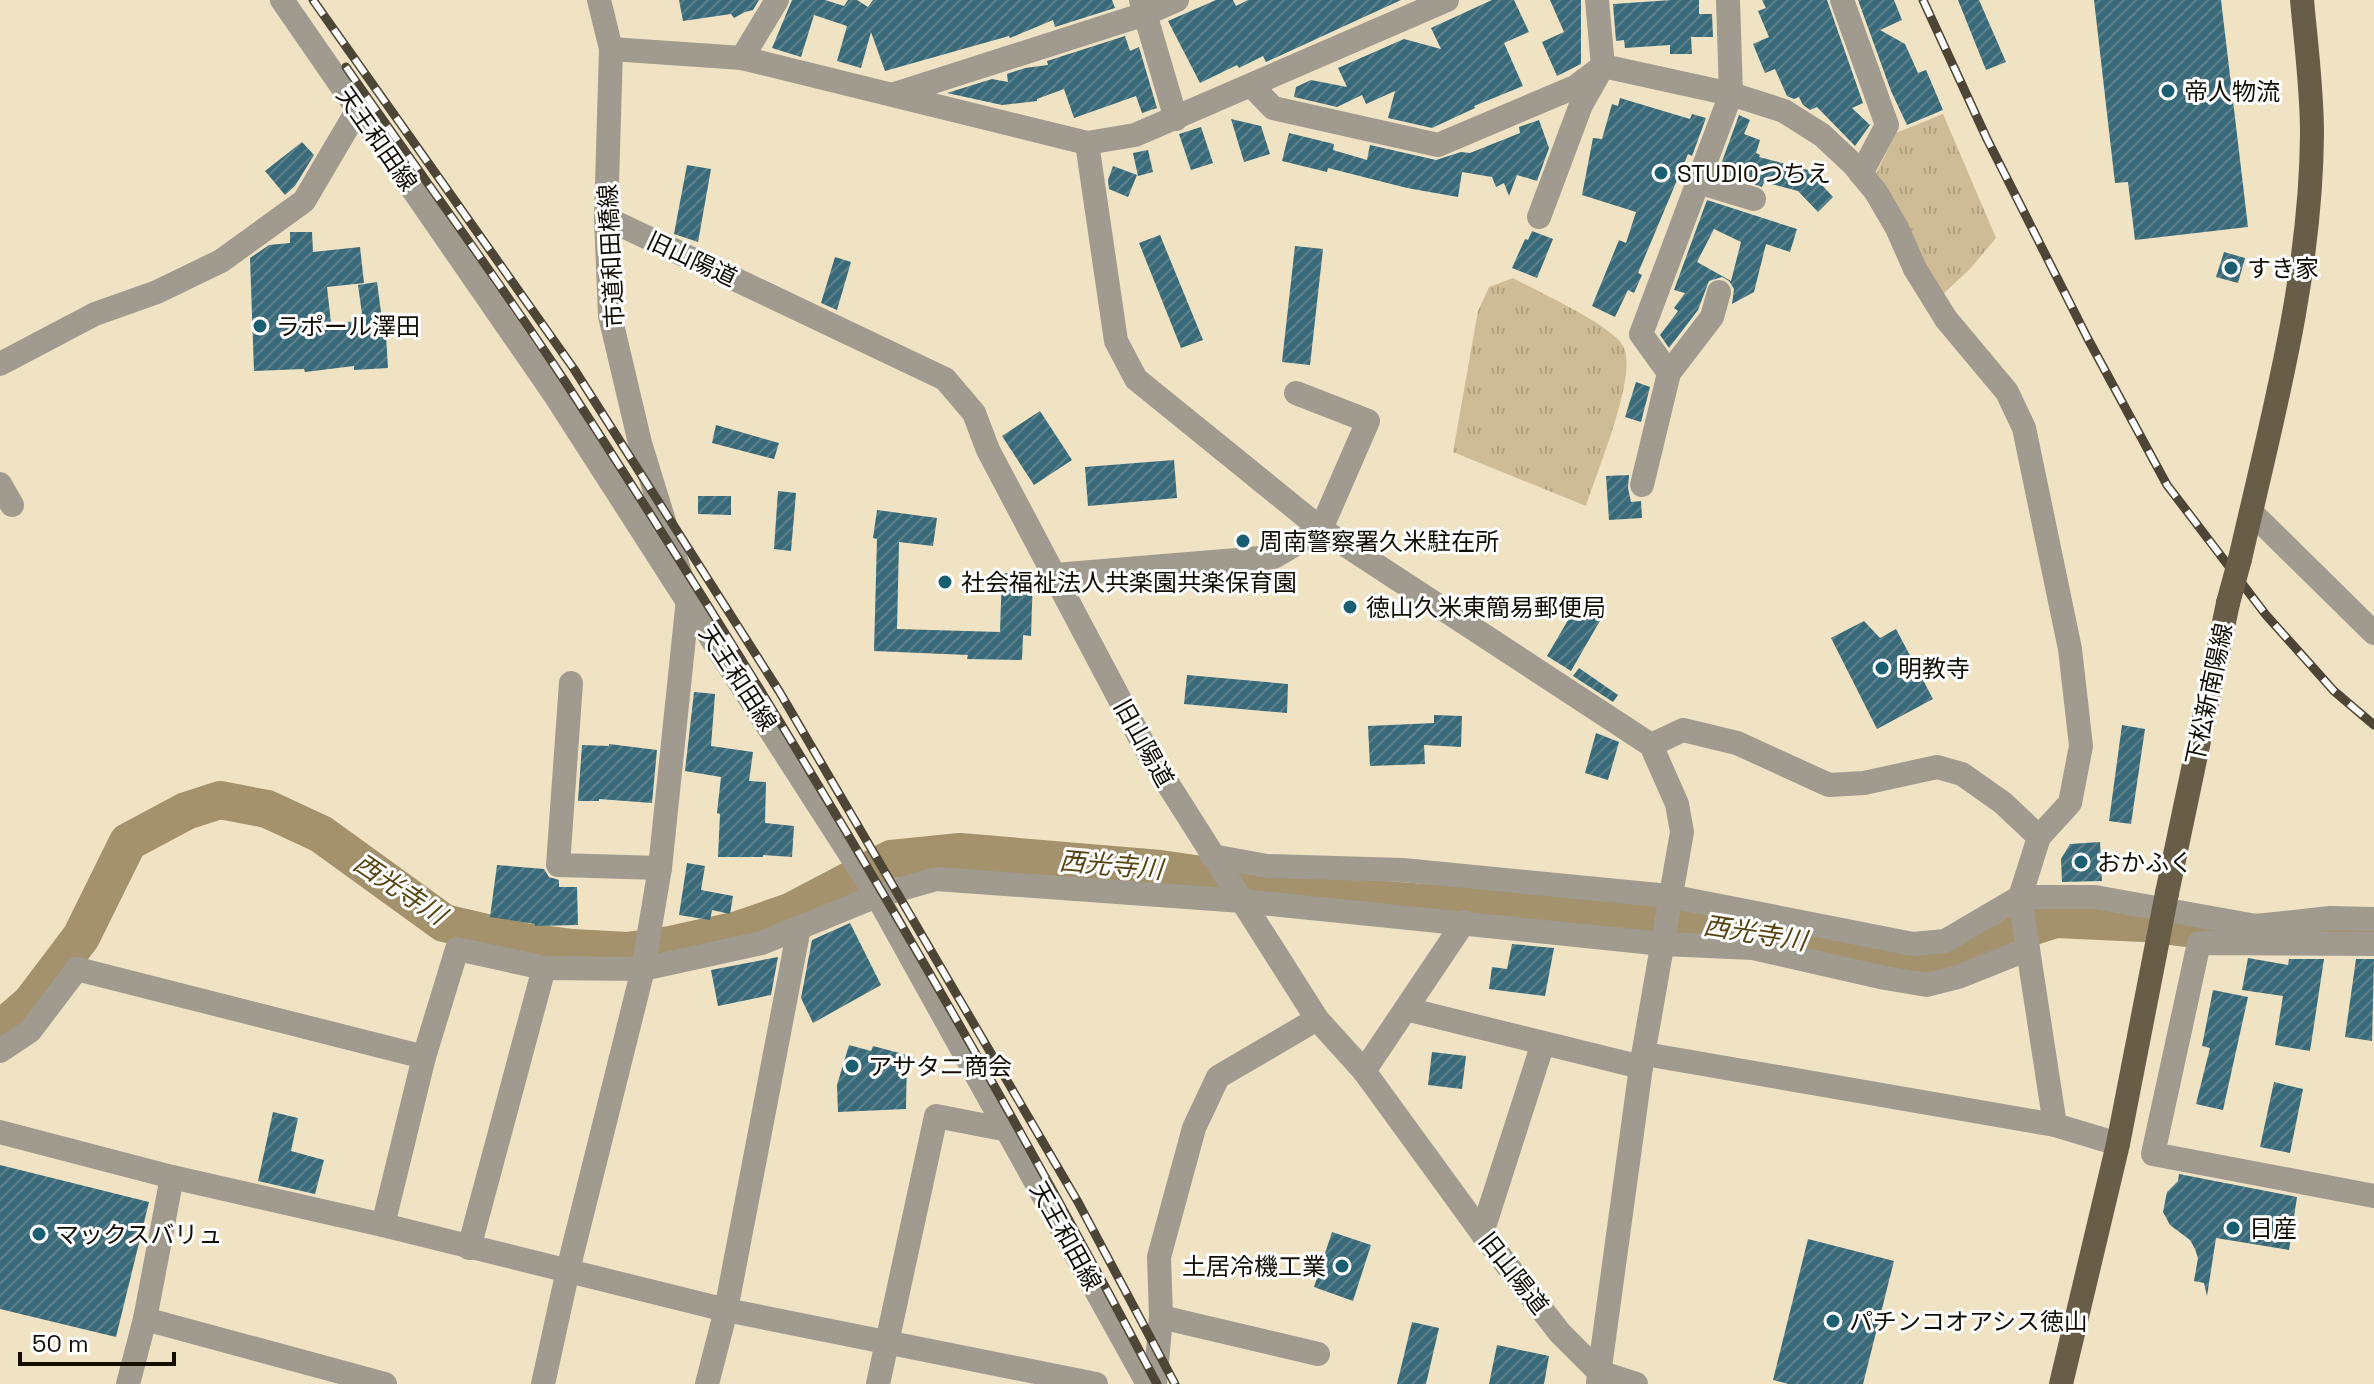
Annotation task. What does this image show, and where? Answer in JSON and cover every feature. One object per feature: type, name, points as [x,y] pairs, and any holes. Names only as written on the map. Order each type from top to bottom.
[{"type":"main road","name":"下松新南陽線","points":[[2061,1384],[2118,1144],[2228,603],[2297,306],[2312,132],[2302,0]]},
{"type":"street","name":"天王和田線","points":[[282,0],[555,395],[877,896],[1148,1384]]},
{"type":"street","name":"市道和田橋線","points":[[599,0],[611,49],[606,218],[610,316],[640,443],[688,599]]},
{"type":"street","points":[[742,58],[777,0]]},
{"type":"street","points":[[893,95],[1143,7],[1177,0]]},
{"type":"street","points":[[611,49],[742,58],[1087,143],[1135,135],[1176,119],[1447,0]]},
{"type":"street","points":[[1539,217],[1581,105],[1603,66],[1597,0]]},
{"type":"street","points":[[1669,373],[1641,334],[1731,94],[1728,0]]},
{"type":"street","points":[[1842,0],[1887,125],[1861,174]]},
{"type":"street","points":[[1143,7],[1176,119]]},
{"type":"street","points":[[1252,86],[1273,108],[1438,145],[1575,87],[1603,66],[1731,94],[1784,111],[1822,135],[1876,192],[1897,228],[1915,269],[1946,319],[2007,392],[2024,428],[2070,649],[2081,746],[2070,803],[2039,837],[2020,897],[2055,1125]]},
{"type":"street","points":[[0,364],[95,314],[157,292],[221,261],[304,201],[357,111]]},
{"type":"street","points":[[1087,143],[1116,341],[1136,379],[1321,529],[1651,745],[1677,804],[1682,832],[1643,1061],[1598,1378],[1636,1384]]},
{"type":"street","points":[[1698,182],[1754,199]]},
{"type":"street","name":"旧山陽道","points":[[606,218],[945,379],[974,413],[988,450],[1147,751],[1317,1019],[1364,1071],[1482,1233],[1598,1378]]},
{"type":"street","points":[[1642,485],[1669,373],[1712,317],[1719,292]]},
{"type":"street","points":[[1055,575],[1274,557],[1321,529],[1368,421],[1296,393]]},
{"type":"street","points":[[2251,512],[2374,633]]},
{"type":"street","points":[[543,1384],[568,1270],[643,969],[660,868],[688,599]]},
{"type":"street","points":[[571,683],[558,865],[660,868]]},
{"type":"street","points":[[1651,745],[1683,730],[1737,743],[1829,785],[1864,783],[1937,767],[1962,774],[2003,803],[2039,837]]},
{"type":"street","points":[[1212,856],[1267,866],[1403,870],[1669,896],[1913,944],[1945,941],[2020,897],[2095,897],[2256,926],[2330,918],[2374,919]]},
{"type":"street","points":[[383,1225],[424,1057],[457,949],[544,968],[643,969],[762,943],[877,896],[936,879],[1242,901],[1663,944],[1753,948],[1927,985],[1958,977],[2028,949]]},
{"type":"street","points":[[1364,1071],[1464,922]]},
{"type":"street","points":[[707,1384],[726,1310],[799,928]]},
{"type":"street","points":[[2374,944],[2199,943],[2153,1154],[2374,1196]]},
{"type":"street","points":[[469,1248],[544,968]]},
{"type":"street","points":[[0,1051],[30,1031],[77,969],[424,1057]]},
{"type":"street","points":[[1406,1009],[1543,1043],[2055,1125],[2118,1144]]},
{"type":"street","points":[[1155,1384],[1161,1317],[1159,1257],[1194,1128],[1218,1077],[1317,1019]]},
{"type":"street","points":[[1482,1233],[1543,1043]]},
{"type":"street","points":[[878,1384],[936,1116],[1008,1130]]},
{"type":"street","points":[[0,1132],[172,1177],[383,1225],[726,1310],[1096,1384]]},
{"type":"street","points":[[128,1384],[145,1319],[172,1177]]},
{"type":"street","points":[[1161,1317],[1318,1354]]},
{"type":"street","points":[[145,1319],[385,1384]]},
{"type":"green space","points":[[1943,114],[1996,238],[1970,269],[1942,295],[1874,178],[1896,133]]},
{"type":"green space","points":[[1513,278],[1604,328],[1623,346],[1626,359],[1621,400],[1586,506],[1453,452],[1478,311],[1489,287]]},
{"type":"building","points":[[679,0],[759,0],[753,10],[734,18],[731,14],[683,21]]},
{"type":"building","points":[[792,0],[825,0],[844,6],[848,0],[857,0],[868,7],[873,0],[1112,0],[1115,8],[1055,27],[1053,20],[1010,38],[885,71],[871,32],[861,68],[837,61],[847,26],[814,15],[801,57],[772,48]]},
{"type":"building","points":[[1216,0],[1233,0],[1236,6],[1248,0],[1401,0],[1266,62],[1263,56],[1200,83],[1168,21]]},
{"type":"building","points":[[1492,0],[1514,0],[1529,32],[1504,43],[1523,86],[1432,128],[1388,118],[1395,91],[1366,104],[1362,95],[1337,107],[1294,97],[1296,87],[1311,80],[1347,87],[1338,68],[1404,39],[1441,49],[1431,28]]},
{"type":"building","points":[[1550,0],[1581,0],[1581,64],[1557,76],[1542,42],[1564,32]]},
{"type":"building","points":[[1699,0],[1699,14],[1712,14],[1713,37],[1691,37],[1692,54],[1670,54],[1670,45],[1625,48],[1624,40],[1616,41],[1613,4]]},
{"type":"building","points":[[1762,0],[1827,0],[1863,103],[1852,108],[1870,125],[1855,146],[1817,107],[1810,110],[1799,97],[1794,99],[1787,96],[1775,69],[1765,73],[1753,44],[1769,37],[1758,11],[1766,8]]},
{"type":"building","points":[[1858,0],[1894,0],[1902,20],[1880,30],[1905,44],[1918,73],[1926,70],[1943,110],[1907,125],[1891,91]]},
{"type":"building","points":[[1958,0],[1979,0],[2006,62],[1986,70]]},
{"type":"building","name":"帝人物流","points":[[2094,0],[2221,0],[2248,227],[2135,240],[2128,182],[2115,183]]},
{"type":"building","points":[[1125,36],[1130,51],[1139,47],[1157,108],[1142,113],[1136,96],[1074,118],[1064,89],[1037,101],[1002,105],[947,93],[992,79],[1008,82],[1007,74],[1048,65],[1047,61]]},
{"type":"building","points":[[1620,98],[1690,119],[1692,114],[1706,118],[1692,156],[1688,154],[1638,273],[1642,275],[1634,293],[1628,290],[1615,317],[1592,306],[1619,240],[1626,243],[1636,212],[1582,195],[1593,138],[1602,139],[1612,104],[1618,106]]},
{"type":"building","points":[[1739,115],[1750,120],[1744,134],[1760,140],[1756,153],[1759,157],[1808,170],[1833,197],[1818,212],[1798,191],[1764,182],[1762,187],[1724,174],[1726,169],[1720,167]]},
{"type":"building","points":[[1231,119],[1261,126],[1270,154],[1244,162]]},
{"type":"building","points":[[1539,120],[1549,148],[1537,181],[1517,175],[1509,196],[1504,183],[1496,187],[1492,177],[1462,172],[1458,197],[1282,161],[1289,133],[1334,144],[1333,150],[1367,160],[1370,145],[1436,160],[1461,152],[1470,153],[1520,133],[1519,127]]},
{"type":"building","points":[[1201,127],[1213,163],[1191,170],[1179,134]]},
{"type":"building","points":[[302,142],[314,155],[295,186],[285,195],[265,171]]},
{"type":"building","points":[[1148,150],[1153,172],[1138,176],[1133,153]]},
{"type":"building","points":[[687,165],[711,169],[698,242],[674,234]]},
{"type":"building","points":[[1113,166],[1137,175],[1128,197],[1109,189],[1108,180]]},
{"type":"building","points":[[1707,200],[1797,229],[1790,252],[1766,244],[1754,292],[1732,304],[1734,289],[1729,281],[1722,277],[1709,281],[1698,310],[1669,348],[1660,335],[1678,311],[1674,308],[1685,293],[1674,290]],"holes":[[[1714,229],[1741,242],[1731,281],[1697,262]]]},
{"type":"building","points":[[1532,231],[1553,239],[1537,278],[1512,268]]},
{"type":"building","points":[[290,232],[312,232],[313,252],[360,247],[364,283],[327,287],[331,323],[363,321],[358,285],[377,282],[382,320],[385,319],[388,368],[354,370],[354,366],[305,372],[304,369],[254,371],[250,258],[269,245],[290,243]]},
{"type":"building","points":[[1160,235],[1203,340],[1181,348],[1139,243]]},
{"type":"building","points":[[1295,246],[1323,249],[1310,365],[1282,362]]},
{"type":"building","name":"すき家","points":[[2224,252],[2245,258],[2238,283],[2216,277]]},
{"type":"building","points":[[835,257],[851,262],[837,310],[821,303]]},
{"type":"building","points":[[1636,382],[1650,387],[1641,422],[1625,417]]},
{"type":"building","points":[[1040,411],[1072,460],[1034,485],[1002,436]]},
{"type":"building","points":[[716,425],[779,443],[774,459],[712,443]]},
{"type":"building","points":[[1174,460],[1177,498],[1088,506],[1085,467]]},
{"type":"building","points":[[1629,475],[1631,502],[1641,501],[1642,518],[1609,520],[1606,476]]},
{"type":"building","points":[[778,491],[796,493],[791,551],[774,549]]},
{"type":"building","points":[[698,496],[731,496],[731,515],[698,514]]},
{"type":"building","points":[[877,510],[937,518],[933,546],[899,542],[897,629],[1000,632],[1002,573],[1033,574],[1031,636],[1023,635],[1022,660],[874,651],[877,539],[873,538]]},
{"type":"building","points":[[1581,598],[1605,612],[1571,671],[1547,656]]},
{"type":"building","name":"明教寺","points":[[1864,621],[1880,638],[1896,629],[1933,699],[1877,729],[1831,638]]},
{"type":"building","points":[[1579,668],[1618,695],[1613,702],[1573,676]]},
{"type":"building","points":[[1187,675],[1288,684],[1287,713],[1184,704]]},
{"type":"building","points":[[694,692],[715,694],[711,746],[753,752],[749,781],[766,782],[765,823],[794,826],[792,857],[718,857],[720,814],[717,813],[721,777],[685,771]]},
{"type":"building","points":[[1434,715],[1462,716],[1461,747],[1424,745],[1425,764],[1370,766],[1368,726],[1434,723]]},
{"type":"building","points":[[2122,725],[2145,729],[2131,824],[2109,821]]},
{"type":"building","points":[[1596,733],[1619,742],[1608,780],[1585,773]]},
{"type":"building","points":[[609,744],[657,750],[652,803],[599,799],[578,801],[582,745]]},
{"type":"building","name":"おかふく","points":[[2100,842],[2102,881],[2062,882],[2061,859],[2070,844]]},
{"type":"building","points":[[687,863],[705,866],[701,890],[733,896],[730,914],[712,910],[710,920],[679,915]]},
{"type":"building","points":[[497,865],[544,869],[549,877],[559,880],[559,887],[577,887],[578,925],[535,926],[490,917]]},
{"type":"building","points":[[850,923],[881,985],[813,1023],[801,998],[812,940]]},
{"type":"building","points":[[1512,944],[1554,948],[1545,996],[1489,989],[1492,967],[1507,969]]},
{"type":"building","points":[[778,957],[771,995],[718,1006],[711,970]]},
{"type":"building","points":[[2248,958],[2288,965],[2289,959],[2324,959],[2310,1051],[2275,1045],[2283,996],[2242,990]]},
{"type":"building","points":[[2356,959],[2374,959],[2372,1041],[2345,1037]]},
{"type":"building","points":[[2213,990],[2248,997],[2223,1110],[2196,1104],[2210,1048],[2202,1046]]},
{"type":"building","points":[[849,1045],[871,1051],[873,1046],[907,1055],[906,1109],[838,1112],[837,1085]]},
{"type":"building","points":[[1432,1052],[1466,1056],[1462,1089],[1428,1085]]},
{"type":"building","points":[[2274,1082],[2303,1089],[2290,1153],[2260,1147]]},
{"type":"building","points":[[273,1112],[298,1118],[291,1151],[324,1160],[315,1194],[258,1181]]},
{"type":"building","points":[[0,1165],[149,1202],[116,1337],[0,1309]]},
{"type":"building","name":"日産","points":[[2179,1174],[2297,1197],[2289,1250],[2216,1238],[2207,1296],[2204,1283],[2194,1281],[2198,1258],[2195,1249],[2190,1240],[2170,1225],[2163,1212],[2167,1192],[2178,1181]]},
{"type":"building","name":"土居冷機工業","points":[[1332,1232],[1371,1245],[1353,1301],[1314,1287]]},
{"type":"building","name":"パチンコオアシス徳山","points":[[1808,1239],[1894,1261],[1863,1384],[1788,1384],[1773,1380]]},
{"type":"building","points":[[1412,1322],[1439,1328],[1426,1384],[1397,1384]]},
{"type":"building","points":[[1497,1345],[1549,1356],[1544,1384],[1489,1384]]},
{"type":"waterway","name":"西光寺川","points":[[0,1030],[31,1003],[81,937],[128,842],[186,811],[220,800],[267,809],[321,834],[444,923],[525,942],[573,948],[627,951],[738,930],[790,912],[891,859],[960,852],[1160,869],[1371,899],[1743,926],[1912,965],[2056,919],[2144,923],[2228,933],[2374,932]]},
{"type":"railway","points":[[313,0],[574,369],[779,691],[1078,1202],[1175,1384]]},
{"type":"railway","points":[[1923,0],[1987,139],[2088,339],[2167,485],[2266,615],[2334,691],[2374,725]]},
{"type":"railway","points":[[346,67],[564,380],[721,626],[946,1001],[1157,1384]]},
{"type":"place","name":"帝人物流","points":[[2168,91]]},
{"type":"place","name":"STUDIOつちえ","points":[[1661,173]]},
{"type":"place","name":"すき家","points":[[2231,268]]},
{"type":"place","name":"ラポール澤田","points":[[260,326]]},
{"type":"place","name":"周南警察署久米駐在所","points":[[1243,541]]},
{"type":"place","name":"社会福祉法人共楽園共楽保育園","points":[[945,582]]},
{"type":"place","name":"徳山久米東簡易郵便局","points":[[1350,607]]},
{"type":"place","name":"明教寺","points":[[1882,668]]},
{"type":"place","name":"おかふく","points":[[2081,862]]},
{"type":"place","name":"アサタニ商会","points":[[852,1066]]},
{"type":"place","name":"日産","points":[[2233,1228]]},
{"type":"place","name":"マックスバリュ","points":[[39,1234]]},
{"type":"place","name":"土居冷機工業","points":[[1342,1266]]},
{"type":"place","name":"パチンコオアシス徳山","points":[[1833,1321]]}]
